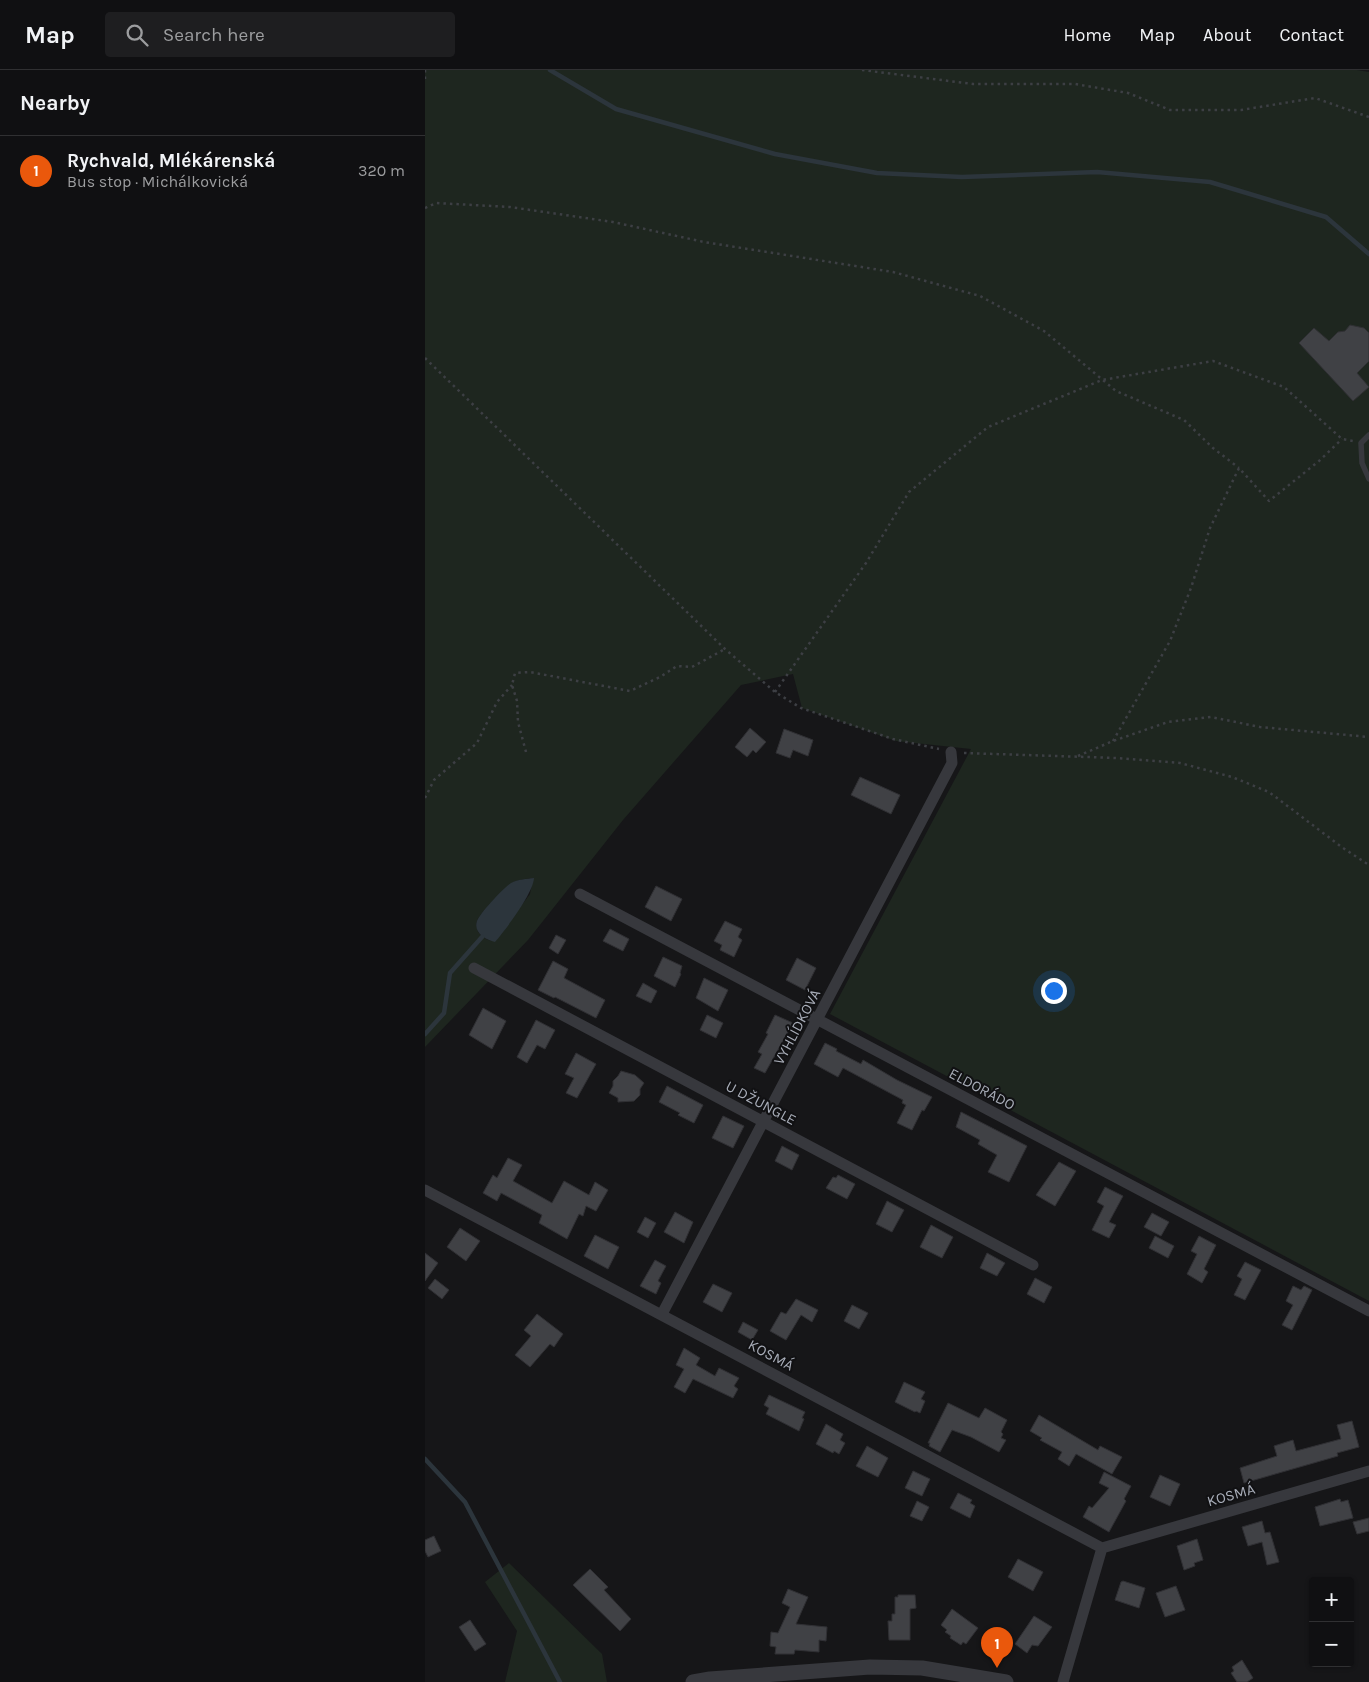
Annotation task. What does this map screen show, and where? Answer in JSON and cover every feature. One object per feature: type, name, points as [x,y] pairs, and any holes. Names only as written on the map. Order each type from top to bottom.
[{"type":"street","name":"VYHLÍDKOVÁ","points":[[662,1314],[765,1122],[952,764],[951,752]]},
{"type":"street","name":"ELDORÁDO","points":[[580,894],[1369,1311]]},
{"type":"street","name":"U DŽUNGLE","points":[[474,968],[1033,1265]]},
{"type":"street","name":"KOSMÁ","points":[[425,1190],[1102,1548],[1369,1471]]},
{"type":"street","points":[[1063,1682],[1102,1548]]},
{"type":"street","points":[[693,1682],[710,1679],[870,1667],[923,1668],[1005,1682]]},
{"type":"lane","points":[[1369,435],[1361,443],[1362,463],[1369,479]]},
{"type":"path","points":[[425,70],[425,79]]},
{"type":"path","points":[[862,70],[973,84],[1075,84],[1129,93],[1170,110],[1241,110],[1315,98],[1369,117]]},
{"type":"path","points":[[425,208],[436,203],[510,207],[613,222],[703,242],[893,272],[980,296],[1044,331],[1115,391],[1184,420],[1213,448],[1239,468],[1269,501],[1319,461],[1342,439]]},
{"type":"path","points":[[425,358],[725,649],[775,692],[801,708],[893,739],[951,752],[1117,758],[1180,763],[1232,777],[1269,792],[1343,848],[1369,864]]},
{"type":"path","points":[[775,692],[866,563],[909,492],[989,427],[1102,380],[1213,361],[1284,387],[1342,439],[1361,443]]},
{"type":"path","points":[[1113,741],[1169,641],[1191,588],[1210,528],[1239,468]]},
{"type":"path","points":[[425,798],[434,780],[477,744],[497,702],[512,686],[515,673],[530,672],[630,691],[660,678],[677,666],[692,667],[725,649]]},
{"type":"path","points":[[512,686],[517,701],[518,722],[525,752]]},
{"type":"path","points":[[1076,757],[1113,741],[1168,722],[1211,717],[1260,727],[1369,738]]},
{"type":"shaded area","points":[[425,70],[1357,70],[1369,72],[1369,1301],[830,1014],[971,749],[896,741],[802,708],[793,674],[741,685],[623,820],[528,940],[425,1047]],"holes":[[[533,878],[530,894],[495,941],[481,936],[477,929],[477,921],[492,901],[508,886],[516,881]]]},
{"type":"shaded area","points":[[534,878],[524,902],[495,942],[481,935],[477,929],[477,921],[492,901],[511,883]]},
{"type":"shaded area","points":[[509,1563],[602,1654],[607,1682],[505,1682],[517,1631],[485,1582]]},
{"type":"building","points":[[1350,325],[1364,328],[1369,333],[1369,361],[1357,373],[1369,387],[1353,401],[1299,343],[1314,328],[1329,341],[1338,332],[1345,331]]},
{"type":"building","points":[[750,728],[766,742],[756,753],[753,750],[747,757],[735,747]]},
{"type":"building","points":[[784,729],[813,740],[808,756],[793,750],[790,758],[776,753]]},
{"type":"building","points":[[860,777],[900,795],[891,814],[851,795]]},
{"type":"building","points":[[656,886],[682,899],[671,921],[645,907]]},
{"type":"building","points":[[725,921],[742,929],[738,937],[742,940],[734,957],[720,950],[722,945],[714,941]]},
{"type":"building","points":[[610,929],[629,939],[623,951],[603,941]]},
{"type":"building","points":[[556,935],[566,940],[558,954],[549,948]]},
{"type":"building","points":[[663,957],[682,966],[681,974],[675,987],[654,976]]},
{"type":"building","points":[[797,958],[816,968],[805,990],[786,980]]},
{"type":"building","points":[[553,961],[568,969],[564,978],[605,1000],[596,1018],[538,990]]},
{"type":"building","points":[[704,978],[728,990],[718,1011],[696,998]]},
{"type":"building","points":[[643,983],[657,991],[651,1003],[636,996]]},
{"type":"building","points":[[483,1008],[506,1021],[492,1049],[469,1035]]},
{"type":"building","points":[[707,1015],[723,1023],[716,1038],[700,1030]]},
{"type":"building","points":[[775,1015],[793,1023],[765,1073],[754,1068],[762,1054],[758,1052],[768,1034],[766,1033]]},
{"type":"building","points":[[536,1020],[555,1030],[545,1049],[537,1045],[527,1063],[517,1057]]},
{"type":"building","points":[[825,1043],[861,1064],[863,1060],[897,1080],[932,1097],[924,1111],[922,1110],[912,1130],[897,1123],[906,1105],[902,1103],[903,1100],[843,1068],[838,1077],[814,1064]]},
{"type":"building","points":[[576,1053],[596,1064],[577,1098],[566,1093],[574,1078],[565,1074]]},
{"type":"building","points":[[621,1071],[635,1075],[644,1083],[640,1089],[640,1095],[634,1101],[618,1102],[618,1098],[609,1093],[613,1086],[613,1081]]},
{"type":"building","points":[[667,1086],[703,1105],[694,1123],[659,1102]]},
{"type":"building","points":[[961,1112],[1027,1146],[1009,1182],[988,1172],[997,1155],[978,1144],[980,1140],[956,1127]]},
{"type":"building","points":[[723,1116],[744,1126],[733,1148],[712,1138]]},
{"type":"building","points":[[782,1146],[799,1155],[792,1170],[775,1161]]},
{"type":"building","points":[[508,1158],[522,1165],[513,1181],[552,1203],[564,1181],[589,1195],[595,1182],[608,1190],[596,1211],[586,1206],[583,1216],[579,1214],[567,1239],[539,1223],[542,1215],[501,1193],[497,1201],[483,1193],[493,1175],[497,1178]]},
{"type":"building","points":[[1059,1162],[1076,1171],[1055,1206],[1036,1195]]},
{"type":"building","points":[[838,1175],[855,1184],[847,1199],[826,1188],[833,1177],[836,1178]]},
{"type":"building","points":[[1105,1187],[1123,1196],[1109,1222],[1116,1225],[1109,1238],[1092,1230],[1104,1206],[1097,1202]]},
{"type":"building","points":[[887,1201],[904,1210],[892,1232],[876,1224]]},
{"type":"building","points":[[675,1212],[693,1222],[684,1243],[664,1232]]},
{"type":"building","points":[[1152,1213],[1169,1222],[1161,1236],[1144,1227]]},
{"type":"building","points":[[645,1217],[656,1223],[648,1238],[637,1232]]},
{"type":"building","points":[[931,1225],[953,1237],[942,1258],[920,1247]]},
{"type":"building","points":[[460,1228],[480,1241],[466,1261],[447,1247]]},
{"type":"building","points":[[595,1235],[619,1247],[608,1269],[584,1256]]},
{"type":"building","points":[[1155,1236],[1174,1246],[1168,1258],[1149,1248]]},
{"type":"building","points":[[1199,1236],[1216,1245],[1204,1269],[1208,1272],[1202,1283],[1187,1274],[1197,1254],[1191,1251]]},
{"type":"building","points":[[425,1253],[438,1263],[425,1281]]},
{"type":"building","points":[[987,1253],[1005,1263],[997,1276],[980,1268]]},
{"type":"building","points":[[655,1260],[666,1266],[658,1281],[661,1283],[656,1294],[640,1286]]},
{"type":"building","points":[[1245,1262],[1261,1270],[1245,1300],[1234,1295],[1242,1279],[1237,1276]]},
{"type":"building","points":[[1035,1278],[1052,1287],[1044,1303],[1027,1294]]},
{"type":"building","points":[[435,1279],[449,1290],[442,1299],[428,1288]]},
{"type":"building","points":[[713,1284],[732,1293],[722,1312],[703,1302]]},
{"type":"building","points":[[1293,1286],[1301,1290],[1304,1286],[1312,1290],[1292,1330],[1282,1325],[1293,1305],[1286,1301]]},
{"type":"building","points":[[796,1299],[818,1310],[812,1322],[801,1315],[786,1340],[770,1331],[781,1312],[786,1314]]},
{"type":"building","points":[[852,1305],[868,1313],[859,1329],[844,1321]]},
{"type":"building","points":[[537,1314],[563,1334],[554,1347],[550,1344],[530,1367],[515,1355],[531,1336],[524,1330]]},
{"type":"building","points":[[743,1322],[758,1330],[752,1340],[738,1332]]},
{"type":"building","points":[[684,1348],[700,1358],[696,1365],[715,1376],[719,1368],[739,1378],[734,1386],[738,1389],[733,1398],[693,1379],[685,1393],[674,1387],[684,1369],[676,1365]]},
{"type":"building","points":[[904,1382],[925,1392],[921,1399],[925,1401],[920,1413],[895,1402]]},
{"type":"building","points":[[769,1395],[805,1412],[799,1431],[766,1414],[769,1408],[764,1405]]},
{"type":"building","points":[[948,1403],[979,1418],[985,1408],[1007,1420],[1001,1432],[1003,1434],[1001,1438],[1006,1440],[999,1452],[971,1437],[952,1430],[940,1452],[929,1446],[930,1443],[928,1443]]},
{"type":"building","points":[[1039,1415],[1098,1450],[1100,1446],[1122,1457],[1112,1474],[1076,1454],[1069,1466],[1058,1459],[1062,1452],[1040,1440],[1042,1438],[1030,1431]]},
{"type":"building","points":[[1352,1421],[1359,1447],[1337,1453],[1338,1456],[1244,1483],[1240,1468],[1277,1456],[1274,1446],[1293,1440],[1296,1451],[1341,1439],[1337,1425]]},
{"type":"building","points":[[826,1424],[843,1434],[840,1440],[845,1443],[839,1454],[816,1444]]},
{"type":"building","points":[[867,1446],[888,1458],[878,1477],[856,1466]]},
{"type":"building","points":[[913,1471],[930,1479],[922,1496],[905,1488]]},
{"type":"building","points":[[1104,1472],[1131,1486],[1124,1499],[1126,1501],[1109,1532],[1083,1517],[1089,1506],[1092,1508],[1109,1488],[1099,1483]]},
{"type":"building","points":[[1160,1475],[1180,1484],[1170,1506],[1150,1497]]},
{"type":"building","points":[[958,1493],[972,1500],[970,1503],[975,1506],[970,1518],[950,1508]]},
{"type":"building","points":[[1340,1499],[1341,1502],[1348,1500],[1353,1518],[1320,1526],[1315,1507]]},
{"type":"building","points":[[917,1501],[929,1507],[922,1521],[910,1516]]},
{"type":"building","points":[[1369,1518],[1369,1531],[1357,1534],[1353,1522]]},
{"type":"building","points":[[1262,1521],[1265,1533],[1270,1532],[1279,1562],[1267,1565],[1262,1542],[1248,1546],[1242,1527]]},
{"type":"building","points":[[434,1536],[441,1551],[428,1557],[425,1551],[425,1540]]},
{"type":"building","points":[[1197,1539],[1203,1560],[1194,1563],[1195,1566],[1184,1570],[1177,1546]]},
{"type":"building","points":[[1018,1559],[1043,1572],[1033,1591],[1008,1577]]},
{"type":"building","points":[[590,1569],[608,1587],[604,1590],[631,1619],[620,1631],[573,1585]]},
{"type":"building","points":[[1123,1581],[1145,1588],[1139,1608],[1115,1600]]},
{"type":"building","points":[[1176,1586],[1185,1610],[1165,1617],[1156,1593]]},
{"type":"building","points":[[788,1589],[808,1597],[796,1624],[827,1627],[826,1641],[819,1640],[819,1652],[795,1650],[794,1654],[775,1654],[776,1647],[770,1646],[771,1632],[778,1633],[790,1607],[782,1603]]},
{"type":"building","points":[[898,1595],[915,1595],[916,1608],[910,1609],[910,1640],[889,1640],[888,1621],[892,1621],[892,1614],[895,1614],[895,1597],[898,1597]]},
{"type":"building","points":[[952,1609],[978,1628],[966,1644],[963,1642],[961,1645],[950,1638],[951,1636],[945,1632],[947,1630],[941,1625]]},
{"type":"building","points":[[1034,1616],[1052,1627],[1038,1646],[1032,1645],[1027,1653],[1015,1644]]},
{"type":"building","points":[[470,1620],[486,1644],[475,1651],[459,1627]]},
{"type":"building","points":[[1242,1660],[1253,1678],[1247,1682],[1237,1682],[1231,1673],[1234,1671],[1232,1667]]},
{"type":"waterway","points":[[550,70],[616,109],[775,154],[877,173],[962,177],[1097,172],[1210,182],[1326,217],[1369,254]]},
{"type":"waterway","points":[[425,1034],[444,1013],[450,973],[482,937]]},
{"type":"waterway","points":[[425,1459],[465,1502],[560,1682]]},
{"type":"place","name":"Rychvald, Mlékárenská","points":[[997,1668]]}]
